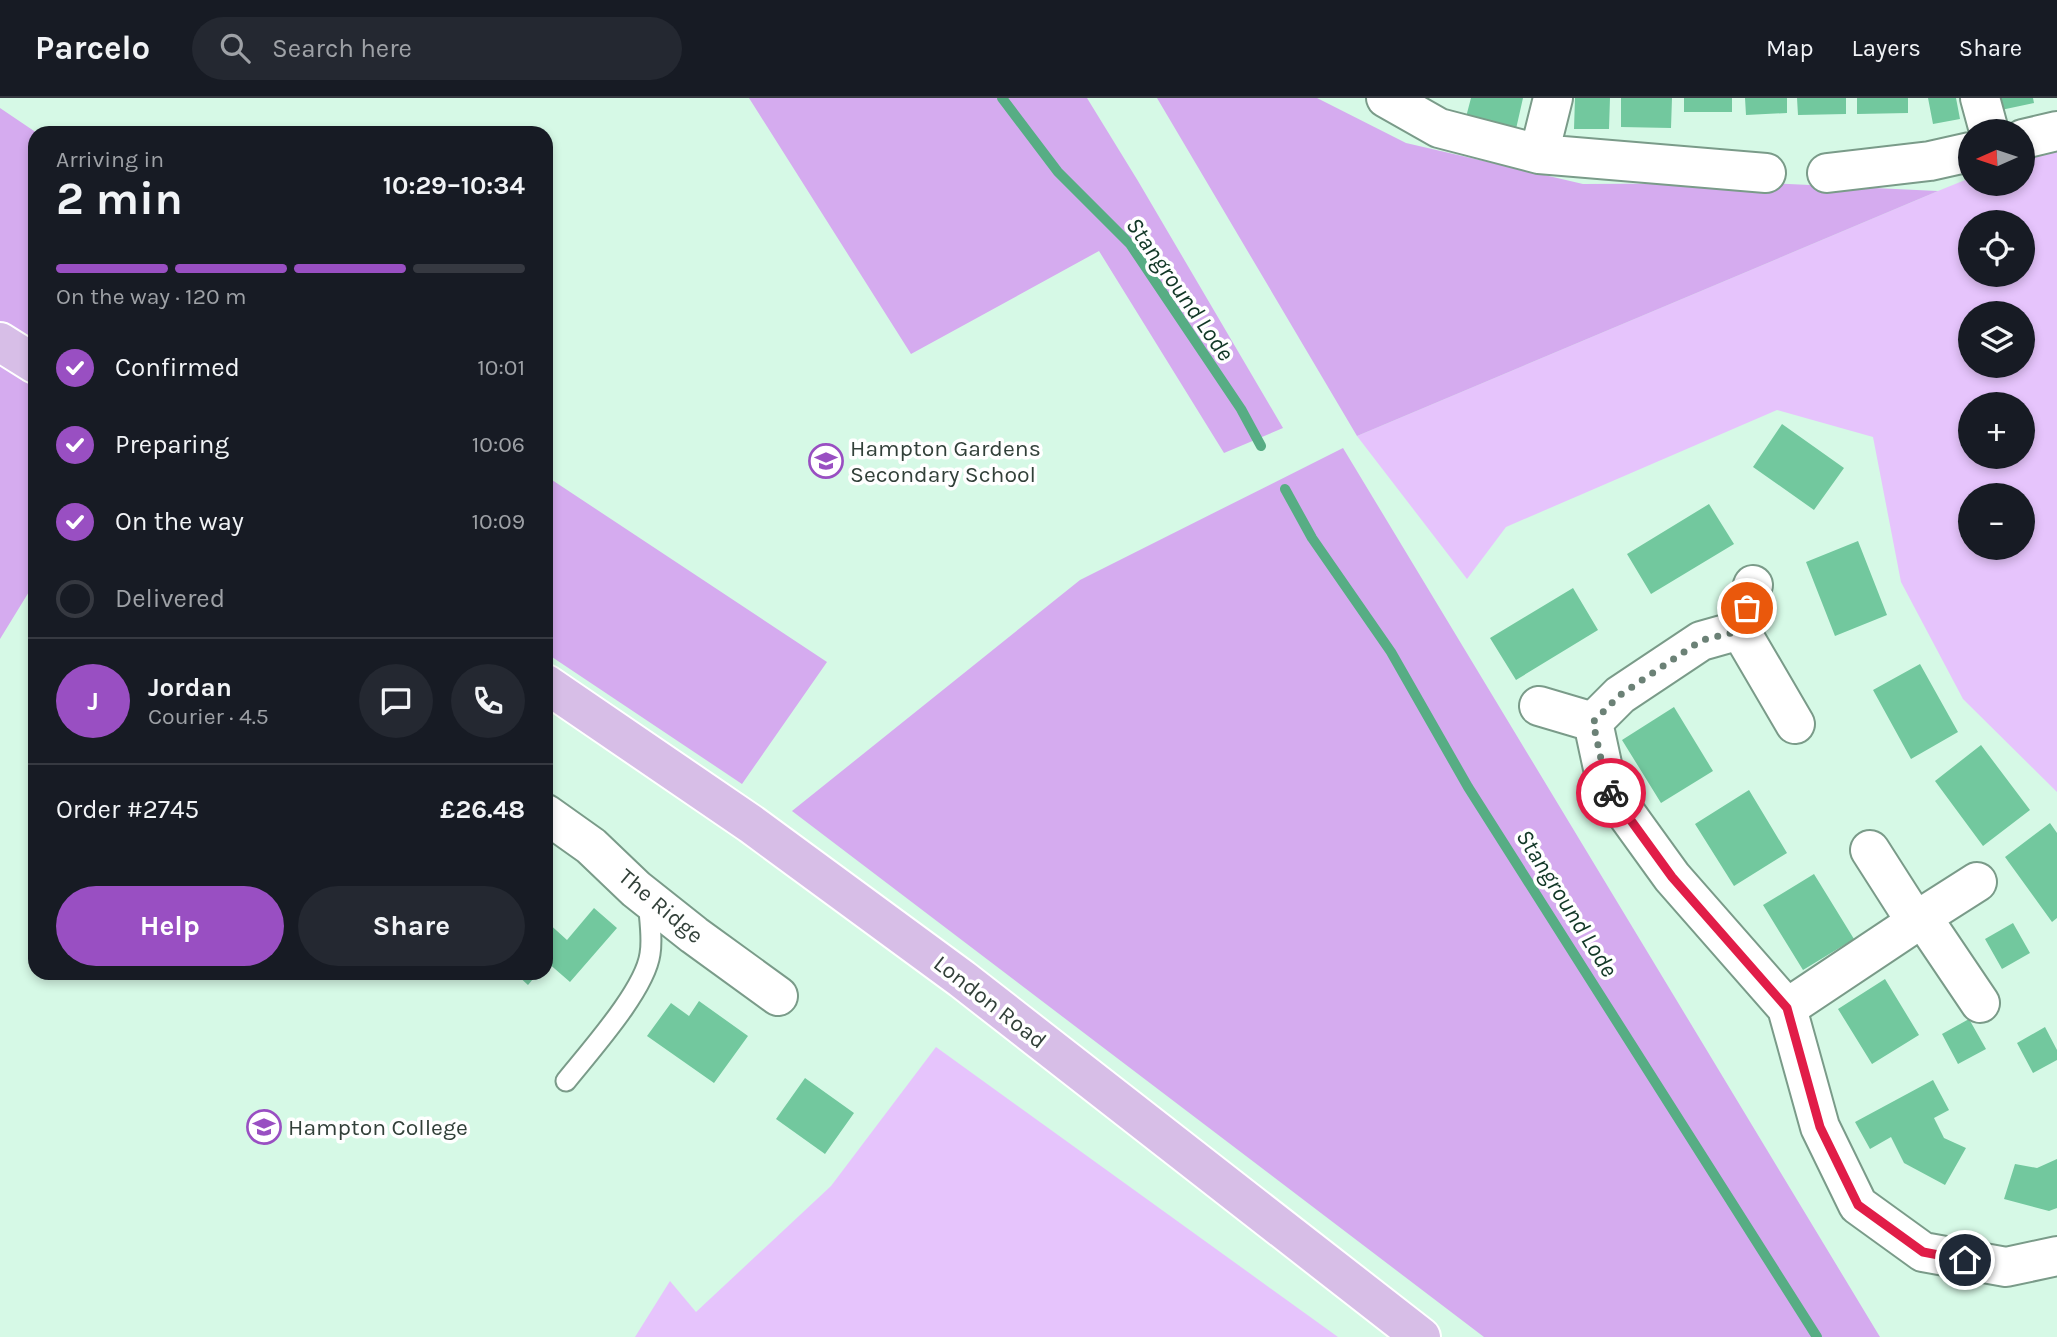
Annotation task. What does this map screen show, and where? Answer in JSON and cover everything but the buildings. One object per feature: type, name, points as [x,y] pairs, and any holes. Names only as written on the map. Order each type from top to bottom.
[{"type":"main road","points":[[0,342],[28,360]]},
{"type":"main road","name":"London Road","points":[[553,689],[751,824],[962,979],[1421,1337]]},
{"type":"street","points":[[1386,98],[1439,128],[1539,154],[1766,173]]},
{"type":"street","points":[[1539,154],[1553,98]]},
{"type":"street","points":[[1980,98],[1986,119]]},
{"type":"street","points":[[2035,136],[2057,131]]},
{"type":"street","points":[[1827,173],[1930,161],[1958,155]]},
{"type":"street","points":[[1753,585],[1740,631],[1795,724]]},
{"type":"street","points":[[1593,722],[1620,695],[1702,640],[1740,631]]},
{"type":"street","points":[[1539,706],[1593,722]]},
{"type":"street","points":[[1593,722],[1607,787],[1672,877],[1787,1008],[1820,1127],[1858,1205],[1923,1252],[2006,1267],[2057,1256]]},
{"type":"street","name":"The Ridge","points":[[553,819],[591,846],[694,935],[778,996]]},
{"type":"street","points":[[1870,850],[1980,1003]]},
{"type":"street","points":[[1787,1008],[1977,882]]},
{"type":"lane","points":[[566,1081],[633,994],[643,976],[650,952],[648,898]]},
{"type":"shaded area","points":[[749,98],[1087,98],[1283,428],[1224,453],[1099,251],[911,354]]},
{"type":"shaded area","points":[[1157,98],[1317,98],[1406,143],[1583,184],[1770,183],[1938,191],[1357,436]]},
{"type":"shaded area","points":[[0,108],[28,127],[28,593],[0,639]]},
{"type":"shaded area","points":[[2057,146],[2057,792],[1963,699],[1901,582],[1873,437],[1777,410],[1506,527],[1467,579],[1357,436],[1958,183],[1958,196],[2035,196],[2035,154]]},
{"type":"shaded area","points":[[1343,448],[1880,1337],[1484,1337],[792,811],[1080,580]]},
{"type":"shaded area","points":[[553,481],[827,662],[742,784],[553,658]]},
{"type":"shaded area","points":[[936,1047],[1338,1337],[635,1337],[670,1281],[696,1312],[831,1186]]},
{"type":"waterway","name":"Stanground Lode","points":[[1002,98],[1058,172],[1130,244],[1241,409],[1261,446]]},
{"type":"waterway","name":"Stanground Lode","points":[[1285,489],[1312,538],[1391,652],[1468,787],[1817,1337]]},
{"type":"way so far","points":[[1611,793],[1607,787],[1593,722],[1620,695],[1702,640],[1740,631],[1747,608]]},
{"type":"place","name":"Hampton Gardens Secondary School","points":[[826,461]]},
{"type":"place","name":"Hampton College","points":[[264,1127]]},
{"type":"route","points":[[1611,793],[1672,877],[1787,1008],[1820,1127],[1858,1205],[1923,1252],[1965,1260]]}]
